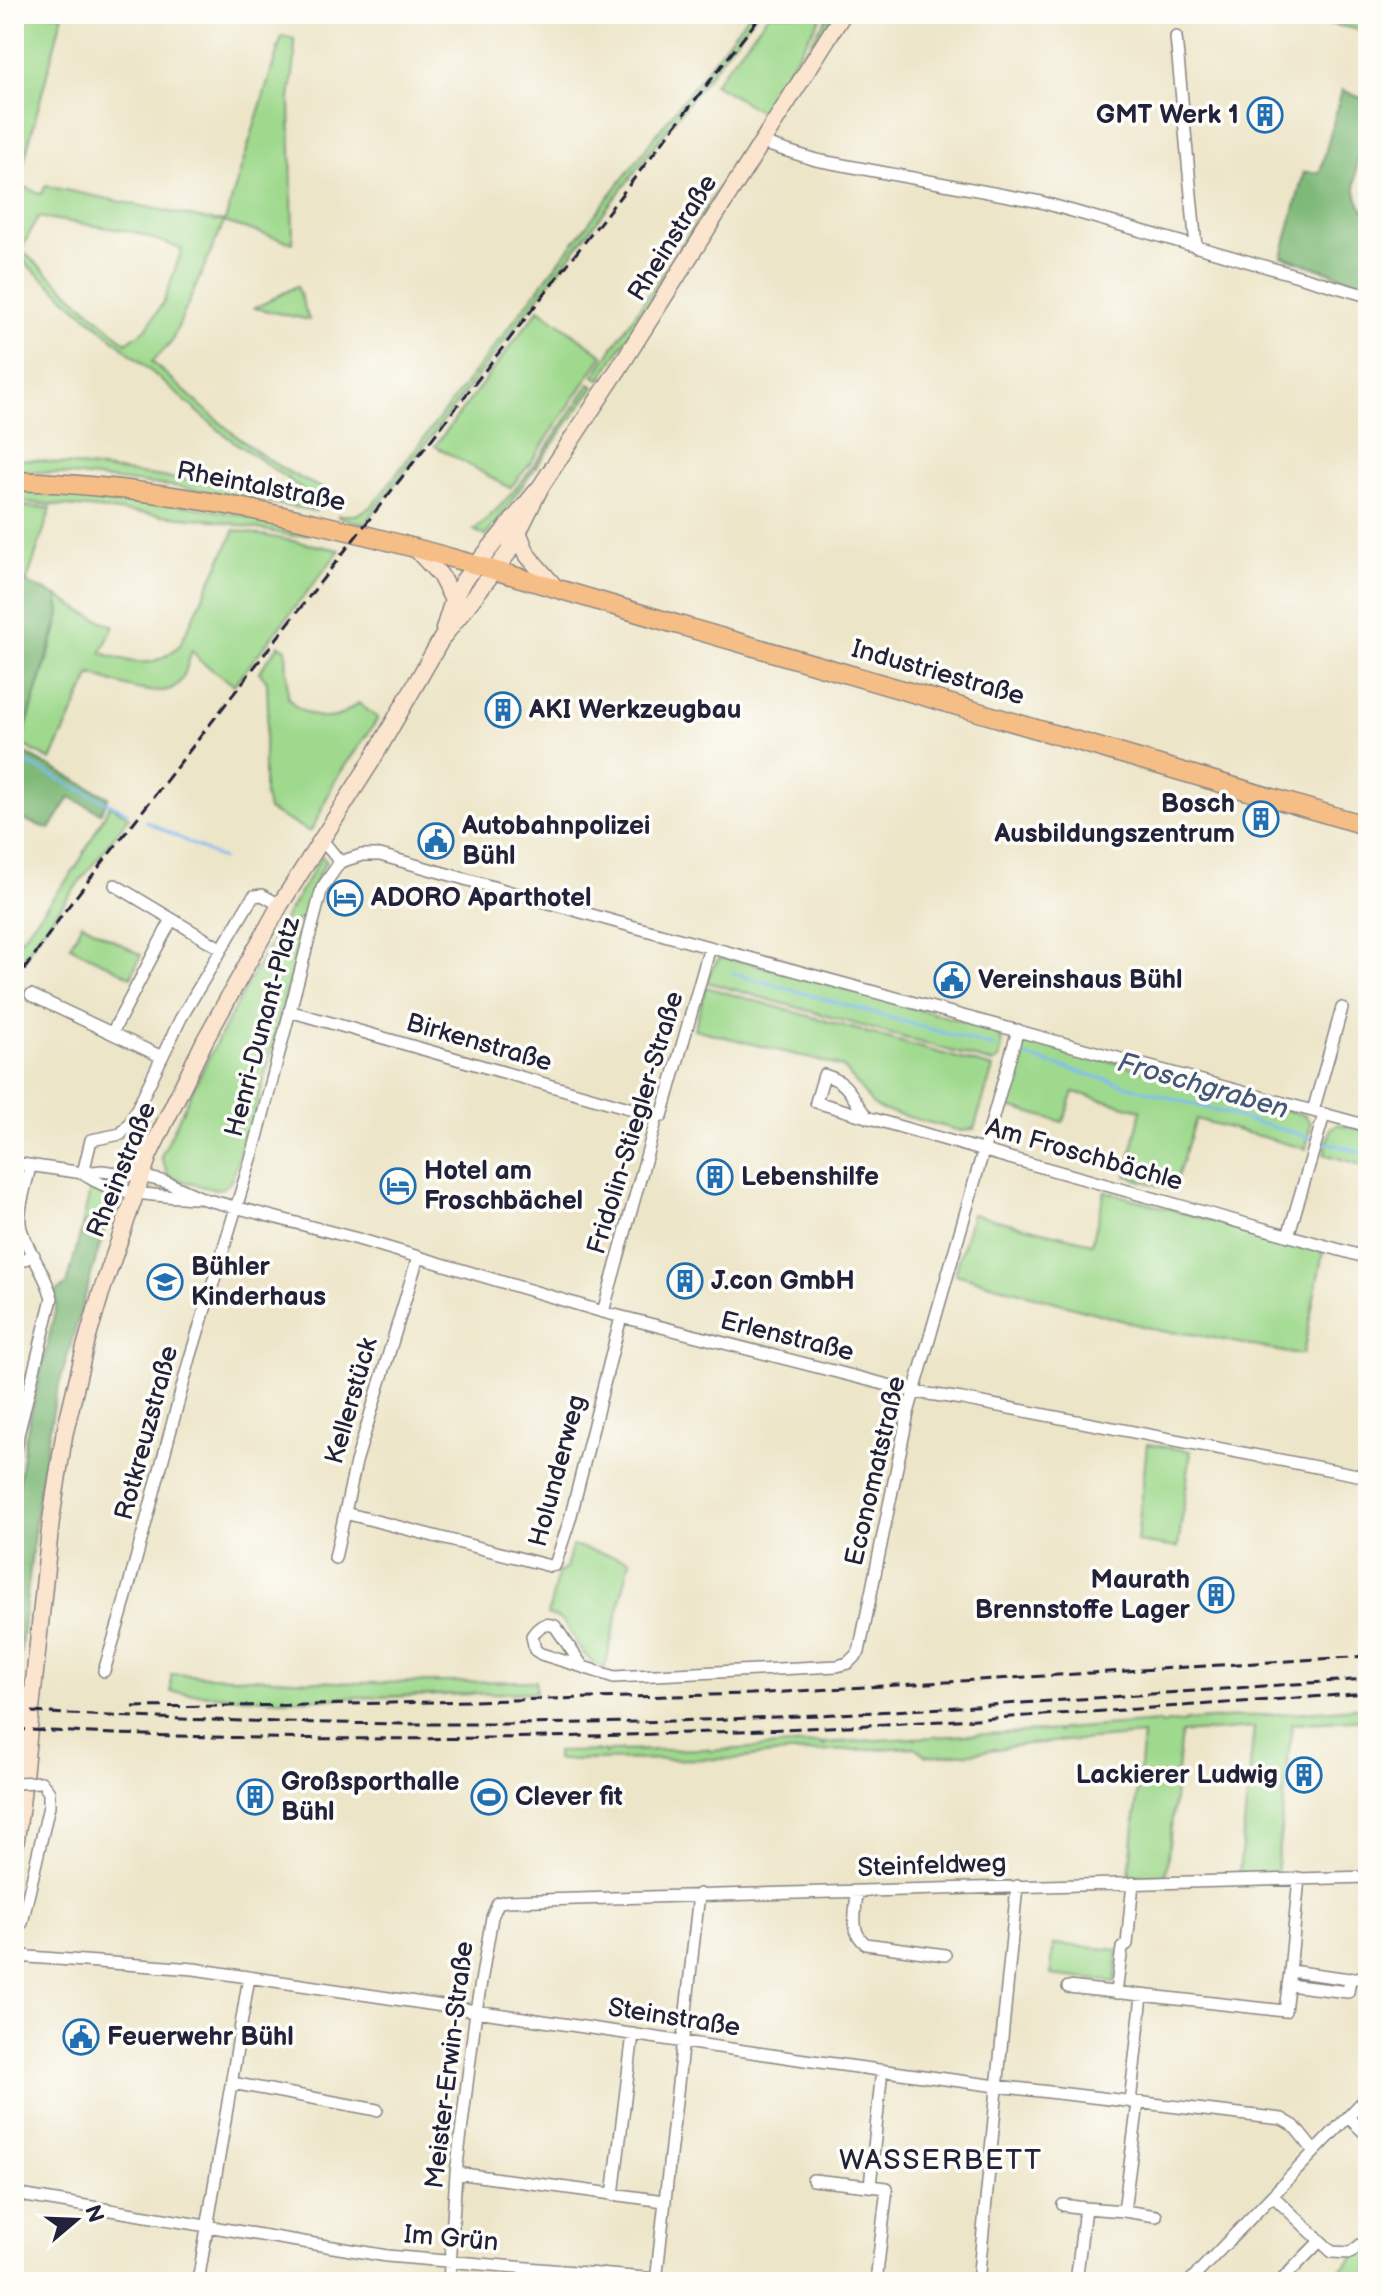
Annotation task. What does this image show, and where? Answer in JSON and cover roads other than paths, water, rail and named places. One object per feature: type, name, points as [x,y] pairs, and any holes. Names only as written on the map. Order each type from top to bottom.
[{"type":"main road","name":"Rheintalstraße","points":[[14,481],[191,498],[322,523],[485,567]]},
{"type":"main road","name":"Industriestraße","points":[[485,567],[1368,826]]},
{"type":"street","name":"Rheinstraße","points":[[14,1853],[51,1520],[64,1436],[85,1347],[138,1184],[205,1040],[280,905],[371,762],[485,567],[541,486],[843,14]]},
{"type":"street","points":[[1176,37],[1196,247]]},
{"type":"street","points":[[762,143],[816,160],[1008,194],[1368,296]]},
{"type":"street","name":"Rheinstraße","points":[[442,638],[453,600],[463,581],[485,567],[519,534],[541,486]]},
{"type":"street","points":[[519,534],[528,556],[556,588]]},
{"type":"street","points":[[416,549],[440,575],[453,600]]},
{"type":"street","points":[[322,840],[340,862],[362,855],[380,855],[1368,1126]]},
{"type":"street","name":"Henri-Dunant-Platz","points":[[236,1207],[322,888],[340,862]]},
{"type":"street","points":[[115,885],[220,948]]},
{"type":"street","points":[[83,1173],[91,1140],[125,1131],[220,948],[254,896],[262,895],[280,905]]},
{"type":"street","points":[[112,1033],[172,919]]},
{"type":"street","name":"Fridolin-Stiegler-Straße","points":[[603,1312],[657,1116],[662,1116],[710,947]]},
{"type":"street","points":[[31,995],[162,1057]]},
{"type":"street","points":[[1288,1236],[1320,1131],[1318,1113],[1342,1008]]},
{"type":"street","name":"Birkenstraße","points":[[289,1011],[657,1116]]},
{"type":"street","name":"Economatstraße","points":[[583,1667],[570,1651],[560,1630],[550,1625],[537,1628],[532,1636],[535,1650],[541,1654],[614,1677],[837,1666],[848,1663],[859,1652],[908,1413],[1018,1030]]},
{"type":"street","name":"Am Froschbächle","points":[[868,1118],[848,1087],[839,1079],[824,1075],[816,1102],[868,1118],[984,1151],[1368,1258]]},
{"type":"street","name":"Erlenstraße","points":[[14,1163],[83,1173],[91,1180],[138,1184],[236,1207],[621,1317],[915,1392],[1368,1477]]},
{"type":"street","points":[[14,1465],[52,1298],[48,1282],[21,1230],[20,1219],[30,1166]]},
{"type":"street","name":"Rotkreuzstraße","points":[[104,1671],[185,1372],[236,1207]]},
{"type":"street","points":[[14,1264],[34,1255]]},
{"type":"street","name":"Kellerstück","points":[[335,1558],[356,1462],[418,1257]]},
{"type":"street","name":"Holunderweg","points":[[345,1513],[555,1565],[573,1508],[621,1317]]},
{"type":"street","points":[[14,1397],[27,1399]]},
{"type":"street","points":[[14,1783],[41,1782],[49,1792],[49,1806],[22,1923]]},
{"type":"street","name":"Steinfeldweg","points":[[498,1903],[699,1894],[1368,1877]]},
{"type":"street","points":[[1068,1987],[1285,2011],[1299,1878]]},
{"type":"street","points":[[1116,1993],[1122,1948],[1127,1944],[1133,1883]]},
{"type":"street","points":[[978,2282],[1017,1886]]},
{"type":"street","points":[[857,1891],[854,1933],[866,1944],[945,1955]]},
{"type":"street","points":[[656,2280],[699,1894]]},
{"type":"street","name":"Meister-Erwin-Straße","points":[[449,2282],[456,2173],[476,2011],[492,1917],[498,1903]]},
{"type":"street","name":"Steinstraße","points":[[14,1952],[29,1957],[194,1969],[681,2043],[997,2086],[1282,2119],[1294,2126],[1314,2151]]},
{"type":"street","points":[[1290,1971],[1350,1979],[1368,1976]]},
{"type":"street","points":[[198,2282],[249,1977]]},
{"type":"street","points":[[1288,1985],[1348,1992],[1350,1979]]},
{"type":"street","points":[[1124,2211],[1142,1996]]},
{"type":"street","points":[[613,2195],[633,2034]]},
{"type":"street","points":[[870,2186],[882,2070]]},
{"type":"street","points":[[232,2083],[377,2110]]},
{"type":"street","points":[[1189,2282],[1368,2096]]},
{"type":"street","points":[[1348,2117],[1368,2136]]},
{"type":"street","points":[[456,2173],[664,2201]]},
{"type":"street","points":[[813,2180],[887,2188],[876,2282]]},
{"type":"street","name":"Im Grün","points":[[14,2194],[387,2256],[692,2282]]},
{"type":"street","points":[[1273,2196],[1332,2252],[1350,2253],[1368,2239]]},
{"type":"street","points":[[1063,2205],[1156,2216]]},
{"type":"street","points":[[1076,2282],[1085,2208]]},
{"type":"street","points":[[1280,2282],[1320,2241]]},
{"type":"waterway","points":[[1328,14],[1368,21]]},
{"type":"waterway","points":[[14,757],[127,812]]},
{"type":"waterway","points":[[146,821],[222,859]]},
{"type":"waterway","name":"Froschgraben","points":[[732,973],[994,1047]]},
{"type":"waterway","name":"Froschgraben","points":[[1027,1057],[1368,1154]]},
{"type":"railway","points":[[14,985],[64,912],[762,14]]},
{"type":"railway","points":[[133,1707],[751,1694],[1368,1656]]},
{"type":"railway","points":[[14,1711],[324,1723],[634,1722],[910,1710],[1368,1679]]},
{"type":"railway","points":[[14,1729],[353,1739],[692,1733],[1030,1716],[1368,1693]]},
{"type":"place","name":"GMT Werk 1","points":[[1265,115]]},
{"type":"place","name":"AKI Werkzeugbau","points":[[503,710]]},
{"type":"place","name":"Bosch Ausbildungszentrum","points":[[1261,819]]},
{"type":"place","name":"Autobahnpolizei Bühl","points":[[436,841]]},
{"type":"place","name":"ADORO Aparthotel","points":[[345,898]]},
{"type":"place","name":"Vereinshaus Bühl","points":[[952,980]]},
{"type":"place","name":"Lebenshilfe","points":[[715,1177]]},
{"type":"place","name":"Hotel am Froschbächel","points":[[398,1186]]},
{"type":"place","name":"J.con GmbH","points":[[685,1281]]},
{"type":"place","name":"Bühler Kinderhaus","points":[[165,1282]]},
{"type":"place","name":"Maurath Brennstoffe Lager","points":[[1216,1595]]},
{"type":"place","name":"Lackierer Ludwig","points":[[1304,1775]]},
{"type":"place","name":"Großsporthalle Bühl","points":[[255,1797]]},
{"type":"place","name":"Clever fit","points":[[489,1797]]},
{"type":"place","name":"Feuerwehr Bühl","points":[[81,2037]]},
{"type":"district","name":"WASSERBETT","points":[[941,2160]]}]
